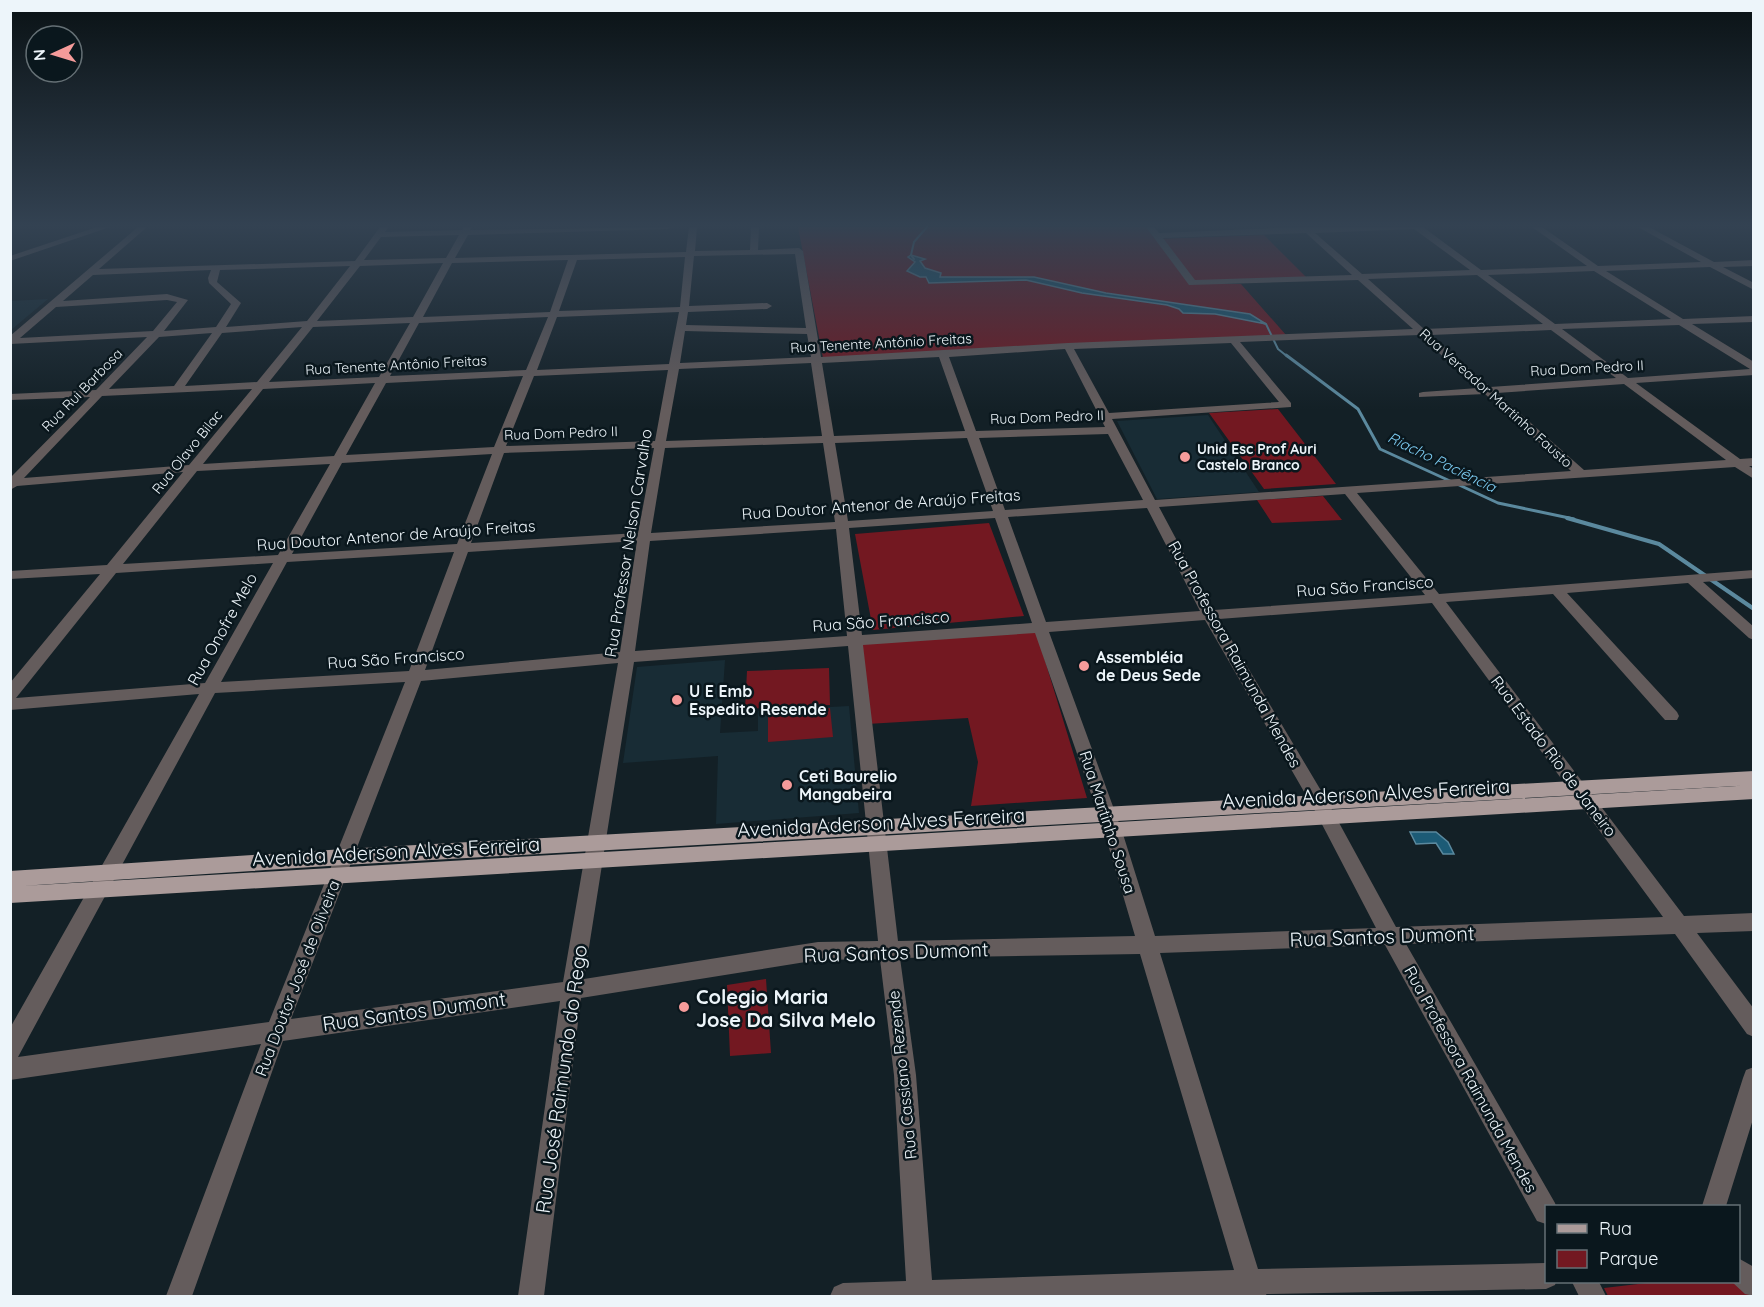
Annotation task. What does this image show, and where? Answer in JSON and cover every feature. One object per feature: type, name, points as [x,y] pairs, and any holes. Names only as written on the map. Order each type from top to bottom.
[{"type":"main road","name":"Avenida Aderson Alves Ferreira","points":[[10,895],[335,876],[594,853],[1323,810],[1577,787],[1754,778]]},
{"type":"main road","name":"Avenida Aderson Alves Ferreira","points":[[1323,810],[1590,804],[1754,792]]},
{"type":"main road","name":"Avenida Aderson Alves Ferreira","points":[[10,879],[344,857],[594,853]]},
{"type":"main road","points":[[249,882],[257,863]]},
{"type":"street","points":[[11,341],[72,288]]},
{"type":"street","points":[[177,389],[236,306],[236,303],[219,288]]},
{"type":"street","name":"Rua Olavo Bilac","points":[[10,694],[114,568],[337,288]]},
{"type":"street","name":"Rua Onofre Melo","points":[[10,1050],[434,288]]},
{"type":"street","name":"Rua Doutor José de Oliveira","points":[[179,1296],[335,876],[415,675],[563,288]]},
{"type":"street","name":"Rua Professor Nelson Carvalho","points":[[594,853],[627,657],[644,536],[687,288]]},
{"type":"street","name":"Rua Cassiano Rezende","points":[[805,288],[842,525],[905,1075],[920,1295]]},
{"type":"street","name":"Rua Vereador Martinho Fausto","points":[[1372,288],[1580,473]]},
{"type":"street","points":[[1500,288],[1754,475]]},
{"type":"street","points":[[1626,288],[1754,367]]},
{"type":"street","name":"Rua Rui Barbosa","points":[[11,484],[101,393],[156,334],[183,300],[167,297],[53,304]]},
{"type":"street","points":[[11,341],[310,324],[767,306]]},
{"type":"street","name":"Rua Tenente Antônio Freitas","points":[[10,397],[943,354],[1068,346],[1754,319]]},
{"type":"street","points":[[679,328],[811,331]]},
{"type":"street","name":"Rua Dom Pedro II","points":[[11,484],[193,468],[499,450],[972,435],[1287,405],[1234,341]]},
{"type":"street","name":"Rua Professora Raimunda Mendes","points":[[1068,346],[1210,616],[1323,810],[1545,1210]]},
{"type":"street","name":"Rua Martinho Sousa","points":[[943,354],[1110,823],[1252,1289]]},
{"type":"street","name":"Rua Dom Pedro II","points":[[1423,395],[1754,372]]},
{"type":"street","name":"Rua Doutor Antenor de Araújo Freitas","points":[[10,575],[842,525],[1754,462]]},
{"type":"street","name":"Rua Estado Rio de Janeiro","points":[[1348,490],[1436,599],[1754,1027]]},
{"type":"street","name":"Rua São Francisco","points":[[10,704],[1754,574]]},
{"type":"street","points":[[1692,580],[1754,635]]},
{"type":"street","points":[[1557,590],[1671,716]]},
{"type":"street","name":"Rua José Raimundo do Rego","points":[[531,1296],[572,990],[594,853]]},
{"type":"street","name":"Rua Santos Dumont","points":[[10,1069],[277,1029],[572,990],[818,951],[1147,945],[1754,922]]},
{"type":"street","points":[[1714,1205],[1754,1078]]},
{"type":"street","points":[[1740,1272],[1754,1285]]},
{"type":"street","points":[[843,1296],[1252,1289],[1545,1276]]},
{"type":"shaded area","points":[[48,299],[11,330],[11,301]]},
{"type":"shaded area","name":"Unid Esc Prof Auri Castelo Branco","points":[[1208,415],[1259,492],[1157,499],[1117,421]]},
{"type":"shaded area","name":"Ceti Baurelio Mangabeira","points":[[725,660],[720,733],[758,731],[758,711],[849,706],[859,813],[716,824],[718,756],[623,763],[637,667]]},
{"type":"green space","points":[[810,288],[1245,288],[1286,335],[823,358]]},
{"type":"green space","points":[[1278,409],[1336,484],[1264,489],[1209,413]]},
{"type":"green space","points":[[1323,496],[1342,520],[1272,523],[1257,500]]},
{"type":"green space","points":[[989,523],[1024,616],[873,630],[855,534]]},
{"type":"green space","points":[[1035,628],[1087,798],[971,806],[978,762],[968,718],[867,724],[858,639]]},
{"type":"green space","points":[[829,668],[830,705],[745,709],[747,671]]},
{"type":"green space","points":[[830,708],[833,737],[768,742],[768,712]]},
{"type":"green space","points":[[766,979],[771,1053],[730,1056],[727,985]]},
{"type":"green space","points":[[1646,1283],[1737,1283],[1751,1296],[1608,1296],[1604,1288]]},
{"type":"water","points":[[1060,288],[1083,288],[1250,314],[1266,324],[1215,314],[1183,313],[1167,305]]},
{"type":"water","points":[[1410,832],[1436,832],[1448,842],[1454,854],[1443,854],[1436,843],[1416,844]]},
{"type":"waterway","name":"Riacho Paciência","points":[[1261,322],[1266,324],[1278,349],[1288,357]]},
{"type":"waterway","name":"Riacho Paciência","points":[[1286,355],[1358,409],[1380,449],[1450,481]]},
{"type":"waterway","name":"Riacho Paciência","points":[[1457,484],[1498,503],[1574,519]]},
{"type":"waterway","name":"Riacho Paciência","points":[[1567,518],[1659,544],[1754,609]]},
{"type":"place","name":"Unid Esc Prof Auri Castelo Branco","points":[[1185,457]]},
{"type":"place","name":"Assembléia de Deus Sede","points":[[1084,666]]},
{"type":"place","name":"U E Emb Espedito Resende","points":[[677,700]]},
{"type":"place","name":"Ceti Baurelio Mangabeira","points":[[787,785]]},
{"type":"place","name":"Colegio Maria Jose Da Silva Melo","points":[[684,1007]]}]
